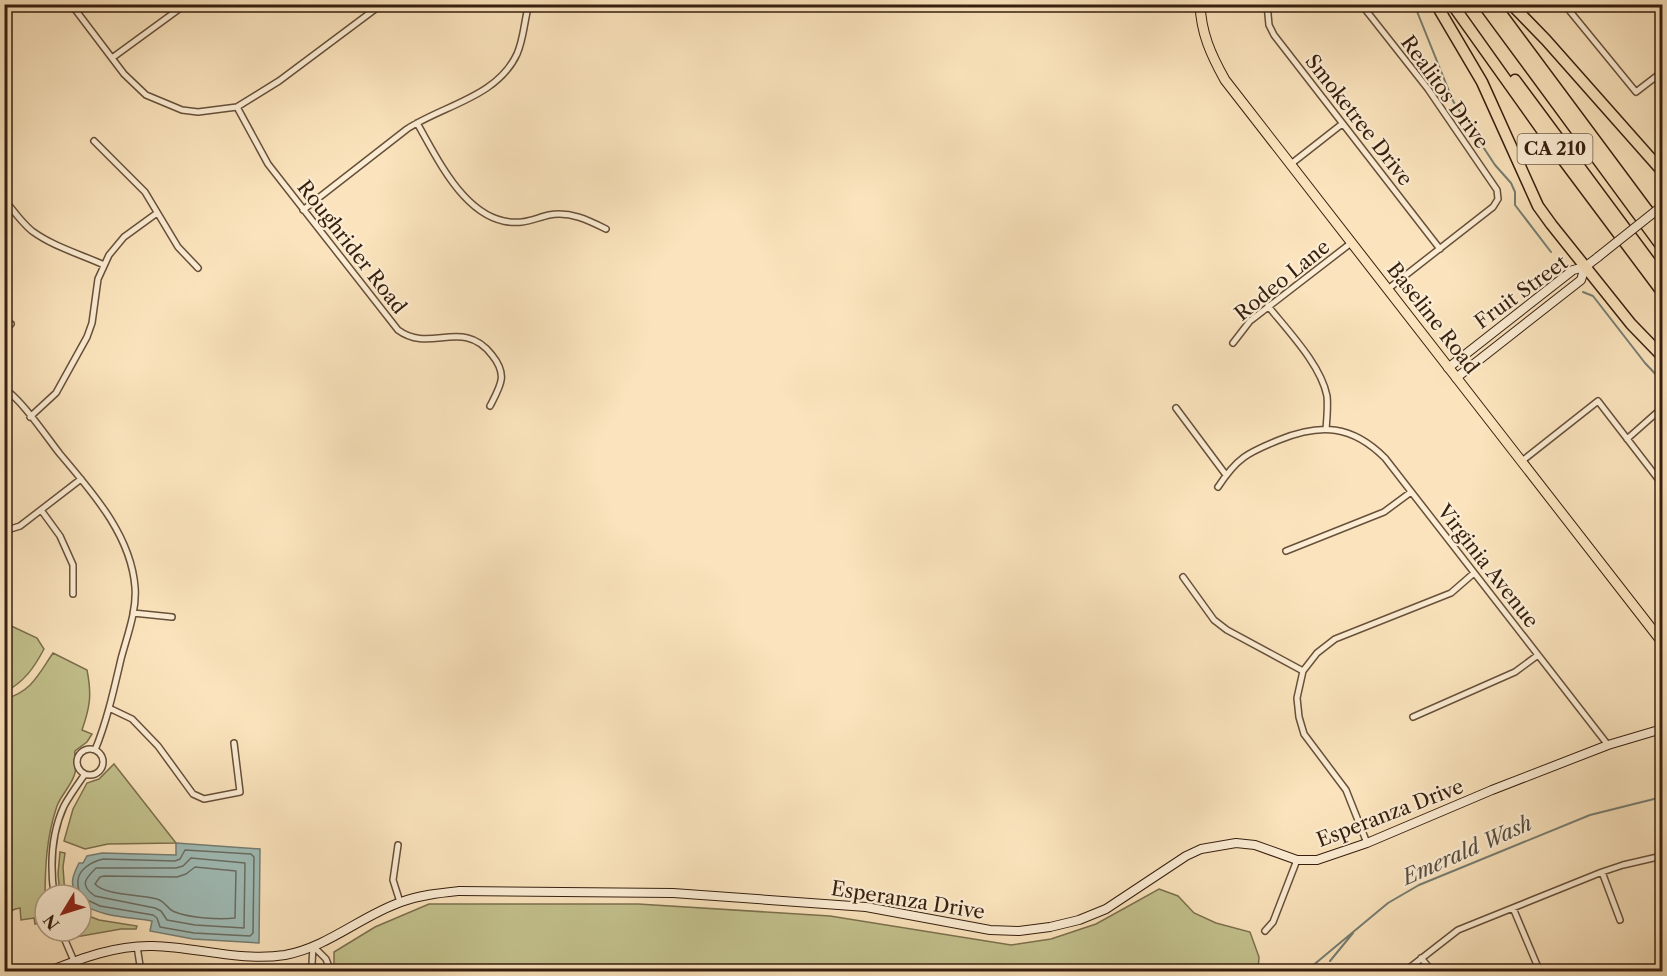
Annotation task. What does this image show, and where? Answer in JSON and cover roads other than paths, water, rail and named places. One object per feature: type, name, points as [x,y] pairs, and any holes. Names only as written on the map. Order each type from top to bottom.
[{"type":"highway","points":[[1436,4],[1482,81],[1538,206],[1631,324],[1662,356]]},
{"type":"highway","name":"CA 210","points":[[1452,4],[1561,157],[1662,292]]},
{"type":"highway","points":[[1459,4],[1662,278]]},
{"type":"highway","points":[[1483,4],[1662,247]]},
{"type":"highway","name":"CA 210","points":[[1494,4],[1662,230]]},
{"type":"highway","points":[[1511,4],[1546,40],[1662,171]]},
{"type":"main road","name":"Baseline Road","points":[[1200,4],[1205,41],[1225,80],[1662,642]]},
{"type":"main road","name":"Fruit Street","points":[[1448,368],[1573,270],[1585,267],[1662,206]]},
{"type":"main road","name":"Fruit Street","points":[[1456,378],[1581,280],[1585,267]]},
{"type":"main road","name":"Esperanza Drive","points":[[47,972],[74,961],[119,948],[137,946],[259,956],[285,955],[313,946],[400,902],[438,893],[459,891],[674,893],[866,907],[990,930],[1019,931],[1050,927],[1079,920],[1106,909],[1186,856],[1217,845],[1236,843],[1255,845],[1297,860],[1317,860],[1367,843],[1492,790],[1608,745],[1662,729]]},
{"type":"street","points":[[71,4],[112,58],[146,95],[182,110],[198,112],[237,107],[279,81],[382,4]]},
{"type":"street","points":[[112,58],[186,4]]},
{"type":"street","points":[[303,210],[417,123],[494,84],[509,69],[518,52],[529,4]]},
{"type":"street","name":"Smoketree Drive","points":[[1267,4],[1269,26],[1274,35],[1440,249]]},
{"type":"street","name":"Realitos Drive","points":[[1361,4],[1428,90],[1497,190],[1498,199],[1493,207],[1440,249]]},
{"type":"street","points":[[1564,4],[1636,92],[1662,72]]},
{"type":"street","name":"Roughrider Road","points":[[237,107],[268,164],[398,330],[414,339],[465,337],[485,346],[501,368],[502,377],[501,385],[490,406]]},
{"type":"street","points":[[417,123],[456,187],[486,215],[514,222],[524,222],[549,215],[571,215],[606,229]]},
{"type":"street","points":[[1291,164],[1342,124]]},
{"type":"street","points":[[94,141],[145,192],[178,247],[198,268]]},
{"type":"street","points":[[4,199],[24,223],[41,237],[104,264]]},
{"type":"street","points":[[30,417],[56,393],[87,337],[92,323],[98,279],[104,264],[124,237],[157,213]]},
{"type":"street","name":"Rodeo Lane","points":[[1233,343],[1250,321],[1352,243]]},
{"type":"street","points":[[1388,289],[1440,249]]},
{"type":"street","points":[[1218,487],[1226,475],[1248,453],[1300,432],[1326,429],[1327,398],[1323,381],[1268,306]]},
{"type":"street","points":[[4,321],[11,324]]},
{"type":"street","points":[[4,388],[81,479],[115,527],[126,551],[135,587],[133,613],[109,708],[95,750]]},
{"type":"street","points":[[1522,461],[1598,401],[1662,484]]},
{"type":"street","points":[[1176,408],[1226,475]]},
{"type":"street","points":[[1627,439],[1662,408]]},
{"type":"street","name":"Virginia Avenue","points":[[1326,429],[1352,435],[1371,444],[1385,458],[1608,745]]},
{"type":"street","points":[[4,531],[20,526],[81,479]]},
{"type":"street","points":[[1286,551],[1384,512],[1411,492]]},
{"type":"street","points":[[41,510],[60,536],[73,565],[73,594]]},
{"type":"street","points":[[1367,843],[1346,790],[1304,734],[1297,698],[1303,671],[1317,653],[1335,639],[1451,593],[1474,573]]},
{"type":"street","points":[[1183,577],[1214,620],[1227,630],[1303,671]]},
{"type":"street","points":[[133,613],[172,617]]},
{"type":"street","points":[[1413,717],[1515,672],[1538,655]]},
{"type":"street","points":[[109,708],[132,719],[158,746],[193,794],[204,799],[240,792],[234,743]]},
{"type":"street","points":[[95,750],[102,758],[103,766],[97,773],[85,774],[79,768],[79,756],[85,751],[95,750]]},
{"type":"street","points":[[52,883],[52,847],[64,806],[85,774]]},
{"type":"street","points":[[398,845],[393,880],[400,902]]},
{"type":"street","points":[[1404,972],[1458,930],[1602,872],[1662,856]]},
{"type":"street","points":[[1264,931],[1272,922],[1297,860]]},
{"type":"street","points":[[1602,872],[1620,920]]},
{"type":"street","points":[[1513,908],[1540,972]]},
{"type":"street","points":[[66,943],[74,961]]},
{"type":"street","points":[[137,946],[141,972]]},
{"type":"street","points":[[313,946],[312,964],[315,972]]},
{"type":"street","points":[[313,946],[326,960],[331,972]]},
{"type":"street","points":[[1421,958],[1433,972]]},
{"type":"water","points":[[176,843],[260,849],[259,943],[193,939],[150,931],[152,921],[115,916],[93,910],[93,883],[72,883],[79,863],[83,863],[87,856],[102,853],[176,855]]},
{"type":"waterway","points":[[1414,4],[1453,101],[1495,165],[1511,183],[1515,192],[1515,205],[1551,252]]},
{"type":"waterway","points":[[1583,292],[1593,296],[1645,363],[1662,381]]},
{"type":"waterway","name":"Emerald Wash","points":[[1305,972],[1388,903],[1419,885],[1590,815],[1662,797]]},
{"type":"waterway","points":[[1330,961],[1353,933]]}]
